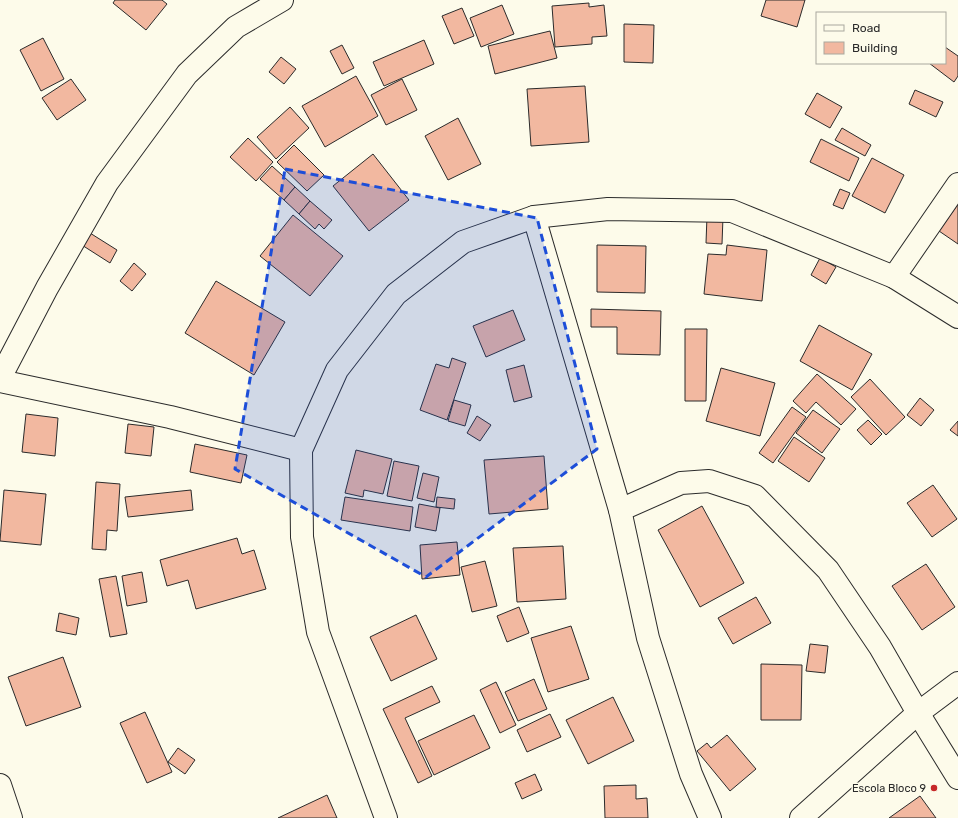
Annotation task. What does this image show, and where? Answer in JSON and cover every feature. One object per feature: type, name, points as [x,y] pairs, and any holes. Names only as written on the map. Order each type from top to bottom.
[{"type":"street","points":[[282,0],[236,28],[187,74],[107,183],[47,288],[0,379],[170,417],[301,450]]},
{"type":"street","points":[[894,277],[958,184]]},
{"type":"street","points":[[386,818],[318,632],[302,537],[301,450],[337,370],[396,294],[463,242],[534,217],[608,209],[732,211],[894,277],[958,318]]},
{"type":"street","points":[[534,217],[620,510],[648,638],[691,774],[710,818]]},
{"type":"street","points":[[620,510],[681,483],[709,481],[755,496],[828,570],[880,646],[918,713],[958,778]]},
{"type":"street","points":[[801,818],[918,713],[958,683]]},
{"type":"street","points":[[0,785],[11,818]]},
{"type":"highlighted area","points":[[285,169],[537,218],[597,449],[426,577],[235,469]]},
{"type":"building","points":[[115,0],[162,0],[167,4],[146,30],[113,3]]},
{"type":"building","points":[[766,0],[805,0],[797,27],[761,16]]},
{"type":"building","points":[[589,3],[589,7],[604,5],[607,36],[592,37],[592,44],[555,47],[552,6]]},
{"type":"building","points":[[502,5],[514,34],[481,47],[470,18]]},
{"type":"building","points":[[462,8],[474,36],[454,44],[442,16]]},
{"type":"building","points":[[624,24],[654,25],[653,63],[624,62]]},
{"type":"building","points":[[550,31],[557,58],[495,74],[488,46]]},
{"type":"building","points":[[43,38],[64,79],[41,91],[20,50]]},
{"type":"building","points":[[424,40],[434,64],[384,86],[373,62]]},
{"type":"building","points":[[342,45],[354,68],[342,74],[330,51]]},
{"type":"building","points":[[946,48],[958,56],[958,76],[954,82],[930,64],[946,64]]},
{"type":"building","points":[[281,57],[296,69],[284,84],[269,72]]},
{"type":"building","points":[[356,76],[378,116],[325,147],[302,106]]},
{"type":"building","points":[[71,79],[86,100],[57,120],[42,98]]},
{"type":"building","points":[[402,79],[417,110],[386,125],[371,95]]},
{"type":"building","points":[[585,86],[589,142],[531,146],[527,89]]},
{"type":"building","points":[[915,90],[943,102],[936,117],[909,104]]},
{"type":"building","points":[[817,93],[842,107],[830,128],[805,114]]},
{"type":"building","points":[[290,107],[309,128],[276,159],[257,137]]},
{"type":"building","points":[[458,118],[481,164],[448,180],[425,136]]},
{"type":"building","points":[[842,128],[871,145],[865,156],[835,140]]},
{"type":"building","points":[[248,138],[273,162],[256,181],[230,157]]},
{"type":"building","points":[[821,139],[859,158],[849,181],[810,162]]},
{"type":"building","points":[[294,145],[324,175],[307,191],[277,162]]},
{"type":"building","points":[[373,154],[409,200],[369,231],[333,186]]},
{"type":"building","points":[[872,158],[904,175],[885,213],[852,196]]},
{"type":"building","points":[[272,166],[295,187],[284,200],[260,179]]},
{"type":"building","points":[[295,187],[310,201],[299,214],[284,200]]},
{"type":"building","points":[[840,189],[850,193],[843,209],[833,205]]},
{"type":"building","points":[[310,201],[332,220],[324,229],[319,224],[315,229],[299,214]]},
{"type":"building","points":[[958,204],[958,244],[939,231]]},
{"type":"building","points":[[293,215],[343,256],[310,296],[260,256]]},
{"type":"building","points":[[707,216],[723,217],[722,244],[706,243]]},
{"type":"building","points":[[82,228],[117,250],[110,263],[74,240]]},
{"type":"building","points":[[597,245],[646,246],[645,293],[597,292]]},
{"type":"building","points":[[727,245],[767,250],[762,301],[704,294],[708,254],[726,255]]},
{"type":"building","points":[[820,258],[836,267],[826,284],[811,275]]},
{"type":"building","points":[[134,263],[146,274],[132,291],[120,281]]},
{"type":"building","points":[[216,281],[285,322],[254,375],[185,333]]},
{"type":"building","points":[[591,309],[661,311],[660,355],[617,354],[617,327],[591,327]]},
{"type":"building","points":[[513,310],[525,340],[486,357],[473,326]]},
{"type":"building","points":[[819,325],[872,354],[852,390],[800,361]]},
{"type":"building","points":[[685,329],[707,329],[706,401],[685,401]]},
{"type":"building","points":[[452,358],[466,363],[447,420],[420,410],[436,364],[449,368]]},
{"type":"building","points":[[524,365],[532,397],[514,402],[506,370]]},
{"type":"building","points":[[721,368],[775,383],[760,436],[706,421]]},
{"type":"building","points":[[817,374],[856,409],[841,425],[816,402],[806,413],[793,401]]},
{"type":"building","points":[[870,379],[905,417],[886,435],[851,397]]},
{"type":"building","points":[[920,398],[934,410],[921,426],[907,415]]},
{"type":"building","points":[[454,400],[471,405],[465,426],[448,421]]},
{"type":"building","points":[[792,407],[806,417],[773,463],[759,453]]},
{"type":"building","points":[[813,410],[840,429],[822,453],[796,433]]},
{"type":"building","points":[[26,414],[58,418],[55,456],[22,452]]},
{"type":"building","points":[[477,416],[491,425],[480,441],[467,433]]},
{"type":"building","points":[[868,420],[882,434],[871,445],[857,430]]},
{"type":"building","points":[[958,421],[958,436],[950,430]]},
{"type":"building","points":[[128,424],[154,427],[151,456],[125,453]]},
{"type":"building","points":[[794,437],[825,458],[809,482],[778,461]]},
{"type":"building","points":[[195,444],[247,455],[241,483],[190,472]]},
{"type":"building","points":[[356,450],[392,459],[383,494],[364,490],[363,497],[345,493]]},
{"type":"building","points":[[544,456],[548,509],[489,514],[484,460]]},
{"type":"building","points":[[394,461],[419,466],[412,501],[387,496]]},
{"type":"building","points":[[423,473],[439,477],[434,502],[417,498]]},
{"type":"building","points":[[96,482],[120,484],[117,531],[107,530],[106,550],[92,549]]},
{"type":"building","points":[[933,485],[957,519],[932,537],[907,503]]},
{"type":"building","points":[[4,490],[46,494],[41,545],[0,541]]},
{"type":"building","points":[[191,490],[193,510],[128,517],[125,497]]},
{"type":"building","points":[[345,497],[413,507],[410,531],[341,520]]},
{"type":"building","points":[[437,497],[455,499],[454,509],[436,507]]},
{"type":"building","points":[[419,504],[440,508],[436,531],[415,527]]},
{"type":"building","points":[[702,506],[744,583],[700,607],[658,530]]},
{"type":"building","points":[[237,538],[242,554],[254,550],[266,589],[196,609],[188,580],[167,586],[160,560]]},
{"type":"building","points":[[457,542],[460,575],[422,579],[420,545]]},
{"type":"building","points":[[563,546],[566,599],[517,602],[513,548]]},
{"type":"building","points":[[485,561],[497,606],[472,612],[461,567]]},
{"type":"building","points":[[926,564],[955,607],[922,630],[892,586]]},
{"type":"building","points":[[142,572],[147,602],[127,606],[122,576]]},
{"type":"building","points":[[116,576],[127,634],[110,637],[99,579]]},
{"type":"building","points":[[756,597],[771,623],[733,644],[718,618]]},
{"type":"building","points":[[519,607],[529,633],[507,642],[497,616]]},
{"type":"building","points":[[59,613],[79,618],[76,635],[56,631]]},
{"type":"building","points":[[416,615],[437,659],[391,681],[370,637]]},
{"type":"building","points":[[571,626],[589,679],[548,692],[531,638]]},
{"type":"building","points":[[810,644],[828,646],[825,673],[806,671]]},
{"type":"building","points":[[63,657],[81,707],[26,726],[8,677]]},
{"type":"building","points":[[761,664],[802,665],[801,720],[761,720]]},
{"type":"building","points":[[534,679],[547,709],[518,721],[505,692]]},
{"type":"building","points":[[496,682],[516,725],[500,733],[480,690]]},
{"type":"building","points":[[432,686],[440,702],[405,718],[432,776],[418,783],[383,709]]},
{"type":"building","points":[[613,697],[634,741],[588,764],[566,720]]},
{"type":"building","points":[[145,712],[172,772],[147,783],[120,723]]},
{"type":"building","points":[[550,714],[561,737],[527,752],[517,730]]},
{"type":"building","points":[[474,715],[490,748],[434,775],[418,741]]},
{"type":"building","points":[[727,735],[756,769],[730,791],[697,751],[707,743],[711,748]]},
{"type":"building","points":[[178,748],[195,760],[185,774],[168,762]]},
{"type":"building","points":[[535,774],[542,790],[522,799],[515,783]]},
{"type":"building","points":[[636,785],[636,799],[647,798],[648,818],[605,818],[604,786]]},
{"type":"building","points":[[327,795],[337,818],[278,818]]},
{"type":"building","points":[[920,796],[936,818],[889,818]]},
{"type":"place","name":"Escola Bloco 9","points":[[934,788]]}]
